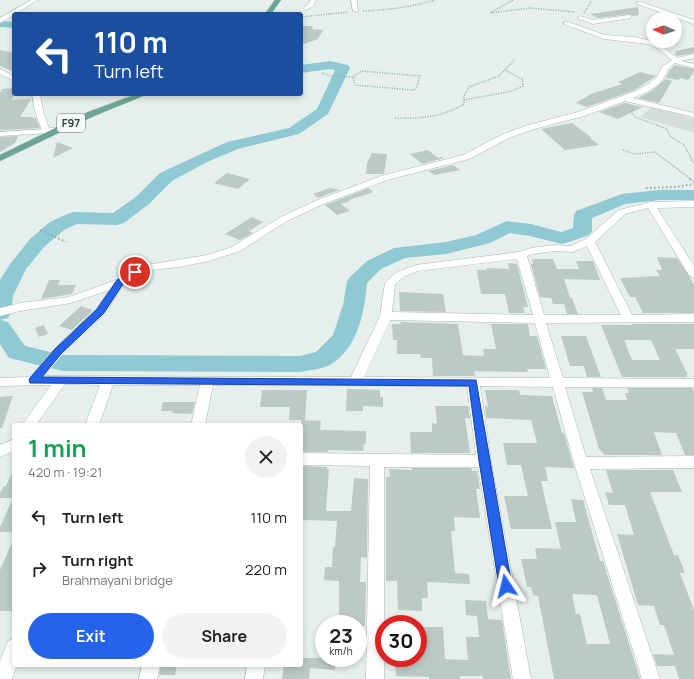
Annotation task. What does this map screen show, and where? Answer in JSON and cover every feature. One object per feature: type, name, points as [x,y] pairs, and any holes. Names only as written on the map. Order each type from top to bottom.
[{"type":"main road","points":[[269,12],[278,0]]},
{"type":"main road","name":"F97","points":[[0,158],[91,114],[139,96]]},
{"type":"street","points":[[15,12],[35,0]]},
{"type":"street","points":[[306,8],[311,5],[313,0]]},
{"type":"street","points":[[354,0],[356,11]]},
{"type":"street","points":[[639,3],[694,22]]},
{"type":"street","points":[[2,20],[12,14]]},
{"type":"street","points":[[582,15],[593,22],[629,17]]},
{"type":"street","points":[[566,23],[604,37],[634,39],[650,42],[675,60],[694,66]]},
{"type":"street","points":[[0,312],[20,307],[71,300],[120,282],[135,272],[152,267],[179,264],[209,258],[236,248],[284,219],[318,203],[384,178],[452,162],[466,157],[506,136],[531,127],[581,114],[639,93],[653,85],[660,78],[664,68],[675,60],[694,56]]},
{"type":"street","points":[[1,73],[12,77]]},
{"type":"street","points":[[36,96],[46,131]]},
{"type":"street","points":[[624,98],[694,115]]},
{"type":"street","points":[[0,134],[56,130]]},
{"type":"street","points":[[355,382],[386,316],[390,283],[401,274],[416,268],[520,255],[531,250],[555,248],[573,249],[590,241],[622,212],[651,205],[694,204]]},
{"type":"street","points":[[651,205],[694,275]]},
{"type":"street","points":[[590,241],[628,318]]},
{"type":"street","points":[[520,255],[581,463],[651,679]]},
{"type":"street","points":[[37,376],[58,352],[100,311],[120,282]]},
{"type":"street","points":[[386,316],[539,319],[694,318]]},
{"type":"street","points":[[0,382],[37,376],[61,380],[694,383]]},
{"type":"street","points":[[30,423],[61,380]]},
{"type":"street","points":[[93,423],[108,380]]},
{"type":"street","points":[[198,423],[207,380]]},
{"type":"street","points":[[473,383],[484,461],[522,679]]},
{"type":"street","points":[[0,452],[12,445]]},
{"type":"street","points":[[303,460],[484,461]]},
{"type":"street","points":[[375,679],[377,461]]},
{"type":"street","points":[[581,463],[694,463]]},
{"type":"street","points":[[3,679],[12,653]]},
{"type":"street","points":[[148,679],[151,667]]},
{"type":"street","points":[[254,679],[256,667]]},
{"type":"path","points":[[303,17],[356,11],[386,10],[417,6],[435,0]]},
{"type":"path","points":[[513,0],[490,13],[495,14],[515,8],[527,8],[582,15]]},
{"type":"path","points":[[395,118],[425,118],[459,108],[464,104],[465,93],[470,87],[478,82],[492,80],[505,70],[514,60]]},
{"type":"path","points":[[464,100],[512,91],[523,86],[520,76],[505,70]]},
{"type":"path","points":[[322,72],[331,76],[353,77],[362,71],[420,76],[416,89],[412,90],[355,85],[353,77]]},
{"type":"path","points":[[646,104],[633,110],[631,112],[632,115],[667,129],[670,136],[684,145],[694,164]]},
{"type":"path","points":[[623,150],[634,154],[650,154],[655,152],[694,183]]},
{"type":"path","points":[[646,188],[675,187],[694,183]]},
{"type":"path","points":[[40,230],[66,242]]},
{"type":"shaded area","points":[[652,107],[694,119],[694,133],[640,117]]},
{"type":"building","points":[[638,7],[639,15],[633,16],[629,14],[598,18],[590,14]]},
{"type":"building","points":[[303,26],[313,26],[312,29],[323,30],[318,39],[303,44]]},
{"type":"building","points":[[694,47],[694,53],[677,56],[675,54],[676,51]]},
{"type":"building","points":[[0,50],[12,53],[12,71],[0,66]]},
{"type":"building","points":[[675,65],[694,69],[694,72],[688,80],[680,78],[679,80],[666,78],[669,71]]},
{"type":"building","points":[[640,72],[656,76],[635,90],[587,107],[576,103],[591,94],[622,84],[618,82]]},
{"type":"building","points":[[665,79],[672,81],[659,103],[638,98],[653,90]]},
{"type":"building","points":[[12,88],[12,96],[14,96],[12,100],[31,99],[20,117],[36,118],[40,128],[0,130],[0,93],[2,89]]},
{"type":"building","points":[[625,103],[643,107],[618,119],[599,112]]},
{"type":"building","points":[[572,123],[599,145],[565,150],[541,129]]},
{"type":"building","points":[[18,136],[15,143],[0,152],[0,137]]},
{"type":"building","points":[[57,142],[73,148],[53,158]]},
{"type":"building","points":[[428,150],[438,158],[444,158],[422,164],[410,154]]},
{"type":"building","points":[[372,153],[387,154],[384,174],[366,174],[367,163]]},
{"type":"building","points":[[453,165],[460,170],[434,175],[429,171]]},
{"type":"building","points":[[227,173],[250,179],[238,189],[214,183]]},
{"type":"building","points":[[330,188],[339,190],[318,198],[313,194]]},
{"type":"building","points":[[369,188],[373,192],[341,204],[350,211],[337,215],[325,205]]},
{"type":"building","points":[[252,217],[263,222],[249,231],[253,233],[240,240],[225,234]]},
{"type":"building","points":[[657,257],[677,258],[690,277],[694,285],[694,313],[643,313],[635,297],[630,297],[620,278],[660,276],[656,270],[662,270]]},
{"type":"building","points":[[532,259],[553,259],[557,269],[579,269],[576,261],[593,261],[600,280],[564,279],[570,298],[572,298],[578,314],[567,314],[564,304],[553,304],[551,298],[540,297],[531,264],[533,264]]},
{"type":"building","points":[[508,263],[517,264],[528,307],[523,307],[525,313],[509,313],[505,294],[481,294],[477,270],[487,270],[486,268],[509,269]]},
{"type":"building","points":[[49,280],[60,280],[58,285],[76,285],[72,294],[41,299]]},
{"type":"building","points":[[399,292],[443,294],[446,312],[400,311]]},
{"type":"building","points":[[81,306],[93,310],[72,330],[59,326]]},
{"type":"building","points":[[400,322],[458,324],[463,355],[484,356],[483,349],[496,349],[491,324],[528,324],[530,336],[537,336],[546,369],[527,369],[528,372],[474,371],[475,376],[433,376],[432,358],[421,358],[420,354],[397,354],[397,340],[393,340],[392,324],[401,324]]},
{"type":"building","points":[[694,324],[694,349],[675,349],[688,375],[686,375],[687,377],[622,377],[601,325]],"holes":[[[624,340],[651,340],[660,360],[632,360]]]},
{"type":"building","points":[[44,325],[48,334],[39,337],[35,328]]},
{"type":"building","points":[[561,336],[586,336],[601,377],[587,377],[584,366],[570,366]]},
{"type":"building","points":[[592,388],[602,388],[606,400],[627,400],[625,393],[629,393],[627,388],[692,388],[694,392],[694,455],[685,455],[676,433],[654,432],[662,455],[605,455],[599,449],[582,392],[593,392]]},
{"type":"building","points":[[347,389],[380,390],[380,397],[383,397],[383,407],[363,406],[363,411],[346,411]]},
{"type":"building","points":[[262,390],[307,390],[305,420],[289,420],[290,407],[260,407]]},
{"type":"building","points":[[485,390],[519,390],[520,395],[552,396],[562,433],[564,433],[574,468],[545,467],[548,481],[541,481],[552,529],[511,529],[504,496],[528,496],[521,465],[507,465],[503,443],[537,443],[531,420],[486,418],[485,406],[488,407]]},
{"type":"building","points":[[13,396],[2,428],[0,428],[0,397]]},
{"type":"building","points":[[163,402],[195,402],[192,414],[161,411]]},
{"type":"building","points":[[435,406],[468,406],[470,418],[465,418],[470,453],[411,453],[410,432],[432,432],[432,423],[437,424]]},
{"type":"building","points":[[301,420],[321,421],[320,430],[366,431],[366,444],[364,444],[363,451],[328,450],[328,452],[303,452],[303,423],[301,423]]},
{"type":"building","points":[[303,466],[327,467],[327,469],[329,469],[326,511],[351,511],[354,478],[368,479],[367,558],[361,557],[360,582],[366,582],[365,615],[339,615],[339,581],[324,580],[325,567],[332,567],[333,547],[335,547],[337,521],[303,520]]},
{"type":"building","points":[[412,468],[471,468],[472,471],[477,471],[480,489],[476,489],[480,518],[454,517],[455,531],[451,531],[455,573],[469,574],[470,584],[427,582],[428,598],[422,598],[422,611],[398,610],[397,581],[386,581],[386,477],[390,477],[389,469],[412,470]]},
{"type":"building","points":[[606,470],[673,470],[682,492],[650,492],[674,555],[678,555],[685,573],[680,573],[694,610],[694,679],[679,679],[675,666],[657,666],[653,654],[674,655],[664,625],[660,625],[654,606],[638,605],[617,534],[634,535],[625,505],[609,505],[605,492],[613,493]]},
{"type":"building","points":[[12,473],[12,498],[0,498],[0,493],[4,486],[6,486]]},
{"type":"building","points":[[571,499],[583,500],[600,561],[603,561],[640,679],[554,679],[538,596],[533,595],[531,587],[527,587],[521,559],[537,559],[535,548],[561,549],[555,522],[576,522]],"holes":[[[572,594],[597,595],[610,644],[587,644],[580,614],[576,614]]]},
{"type":"building","points":[[12,500],[12,532],[0,532],[0,527]]},
{"type":"building","points":[[12,543],[12,611],[0,611],[0,570]]},
{"type":"building","points":[[465,600],[486,601],[488,619],[502,620],[511,679],[483,679],[482,676],[460,676],[460,679],[429,679],[429,677],[396,676],[396,667],[427,667],[427,627],[443,627],[445,659],[468,660],[466,637],[479,637],[477,616],[466,615]]},
{"type":"building","points":[[303,658],[315,658],[315,667],[335,667],[335,670],[310,668],[309,679],[282,679],[284,667],[303,667]]},
{"type":"building","points":[[161,667],[177,667],[175,675],[159,675]]},
{"type":"waterway","points":[[3,24],[12,25]]},
{"type":"waterway","points":[[0,313],[2,296],[17,268],[37,243],[57,226],[74,218],[117,219],[143,200],[166,177],[233,145],[294,131],[323,111],[343,68],[330,65],[303,69]]},
{"type":"waterway","points":[[0,327],[17,352],[63,363],[300,364],[324,358],[344,338],[354,305],[357,281],[374,265],[401,252],[446,248],[483,239],[507,227],[531,230],[562,238],[582,231],[583,215],[622,199],[659,195],[694,195]]},
{"type":"route","points":[[135,272],[120,282],[100,311],[58,352],[34,380],[473,383],[484,461],[506,586]]}]
